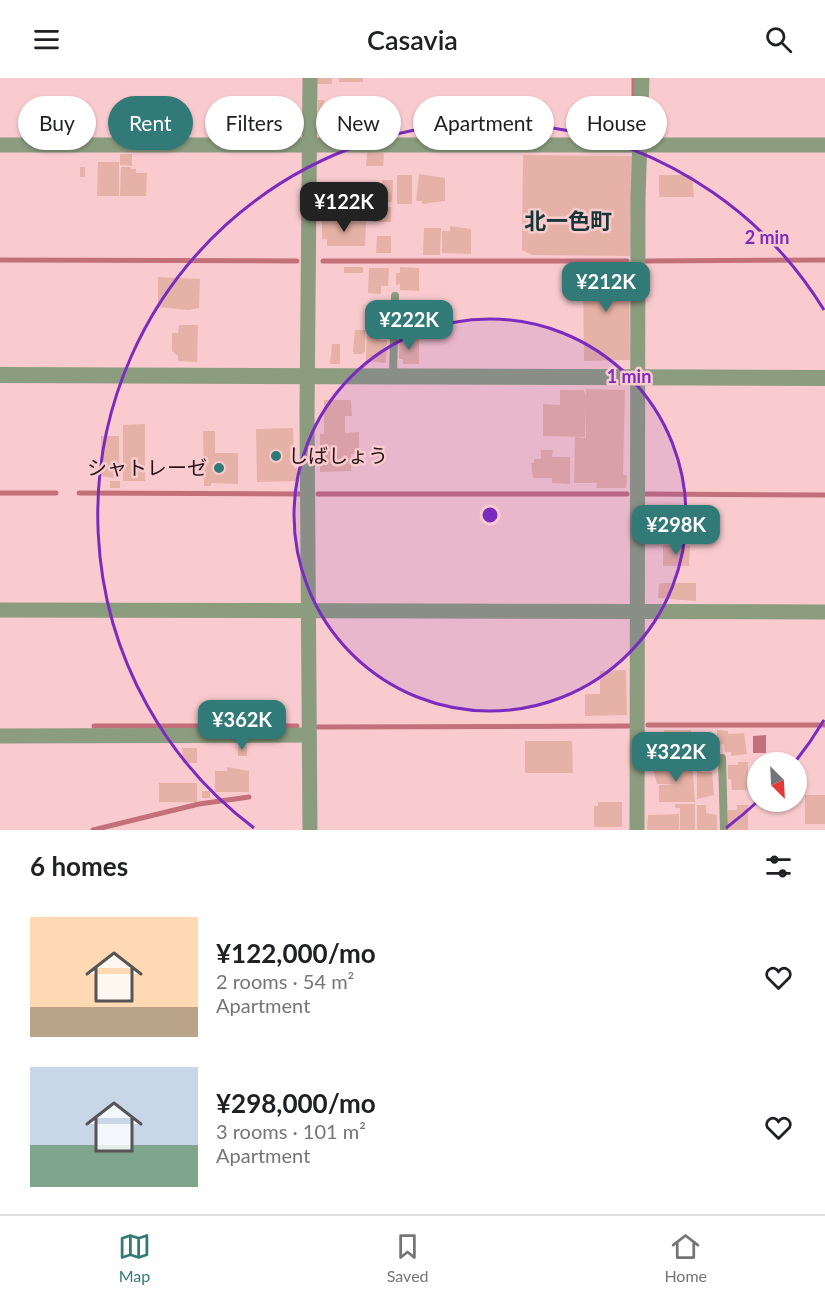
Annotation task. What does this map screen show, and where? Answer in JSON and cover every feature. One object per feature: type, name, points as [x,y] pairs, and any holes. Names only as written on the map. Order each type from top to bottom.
[{"type":"street","points":[[310,78],[308,378],[310,830]]},
{"type":"street","points":[[641,96],[642,78]]},
{"type":"street","points":[[0,145],[566,146]]},
{"type":"street","points":[[667,147],[825,146]]},
{"type":"street","points":[[637,830],[636,612],[640,150]]},
{"type":"street","points":[[0,375],[308,378],[393,375],[825,378]]},
{"type":"street","points":[[0,610],[825,612]]},
{"type":"street","points":[[0,736],[309,735]]},
{"type":"lane","points":[[393,375],[395,296]]},
{"type":"lane","points":[[722,758],[724,830]]},
{"type":"shaded area","points":[[766,735],[766,752],[753,752],[753,736]]},
{"type":"building","points":[[316,78],[332,78],[332,84],[316,84]]},
{"type":"building","points":[[339,78],[363,78],[363,82],[339,82]]},
{"type":"building","points":[[367,152],[384,153],[383,166],[366,166]]},
{"type":"building","points":[[120,154],[132,154],[132,166],[120,165]]},
{"type":"building","points":[[523,155],[632,156],[630,256],[532,255],[522,250]]},
{"type":"building","points":[[98,162],[119,162],[119,196],[97,196]]},
{"type":"building","points":[[80,167],[85,167],[85,177],[80,177]]},
{"type":"building","points":[[121,167],[136,169],[136,173],[147,173],[146,196],[120,196]]},
{"type":"building","points":[[419,174],[445,178],[445,201],[422,204],[422,201],[416,201]]},
{"type":"building","points":[[397,175],[412,175],[412,204],[397,204]]},
{"type":"building","points":[[659,175],[692,175],[694,197],[659,197]]},
{"type":"building","points":[[382,180],[393,180],[392,202],[368,202],[368,182],[382,183]]},
{"type":"building","points":[[374,206],[391,207],[391,222],[374,222]]},
{"type":"building","points":[[322,221],[366,222],[365,246],[327,246],[327,239],[322,239]]},
{"type":"building","points":[[450,226],[471,229],[471,254],[442,253],[442,231],[450,231]]},
{"type":"building","points":[[424,228],[441,228],[440,255],[423,255]]},
{"type":"building","points":[[377,236],[391,236],[391,253],[376,253]]},
{"type":"building","points":[[629,265],[630,360],[584,361],[583,266]]},
{"type":"building","points":[[344,267],[363,267],[363,273],[344,273]]},
{"type":"building","points":[[400,267],[419,268],[419,291],[400,290],[400,284],[396,285],[396,273],[400,273]]},
{"type":"building","points":[[369,268],[389,268],[388,286],[381,286],[381,294],[368,293]]},
{"type":"building","points":[[158,277],[200,279],[199,308],[188,310],[158,307]]},
{"type":"building","points":[[403,303],[418,303],[418,328],[402,327]]},
{"type":"building","points":[[368,308],[387,308],[387,326],[381,326],[381,329],[367,329]]},
{"type":"building","points":[[179,325],[198,325],[197,362],[178,361],[178,356],[172,351],[172,333],[178,333]]},
{"type":"building","points":[[355,330],[365,330],[365,351],[362,354],[354,354],[353,351]]},
{"type":"building","points":[[367,331],[379,331],[379,340],[387,340],[386,363],[366,361]]},
{"type":"building","points":[[399,338],[419,338],[419,364],[403,364],[403,359],[399,359]]},
{"type":"building","points":[[332,344],[340,344],[340,364],[330,364]]},
{"type":"building","points":[[586,389],[625,390],[623,475],[627,475],[626,488],[596,488],[597,483],[574,483],[575,437],[586,438],[586,408],[585,437],[543,436],[543,404],[560,405],[560,390],[584,390],[586,396]]},
{"type":"building","points":[[324,400],[351,400],[352,416],[345,416],[345,433],[359,432],[359,454],[351,454],[351,471],[320,472],[320,434],[324,434]]},
{"type":"building","points":[[145,424],[145,481],[123,481],[123,425]]},
{"type":"building","points":[[293,428],[294,468],[299,468],[299,481],[257,482],[256,429]]},
{"type":"building","points":[[203,431],[215,431],[215,453],[238,453],[238,484],[211,483],[211,486],[204,486]]},
{"type":"building","points":[[101,436],[119,436],[119,479],[101,476]]},
{"type":"building","points":[[541,450],[553,450],[552,457],[570,457],[570,484],[552,483],[552,478],[533,478],[531,463],[534,463],[534,459],[541,459]]},
{"type":"building","points":[[110,481],[120,481],[120,488],[110,488]]},
{"type":"building","points":[[686,507],[695,507],[695,532],[667,532],[667,510],[686,510]]},
{"type":"building","points":[[663,545],[690,546],[689,566],[663,566]]},
{"type":"building","points":[[696,583],[696,601],[658,598],[659,584]]},
{"type":"building","points":[[626,670],[627,715],[585,716],[585,694],[600,694],[600,671]]},
{"type":"building","points":[[664,730],[691,730],[694,748],[691,748],[691,751],[670,751],[670,747],[664,747]]},
{"type":"building","points":[[717,730],[728,731],[728,734],[744,733],[747,754],[731,756],[731,752],[725,752],[724,744],[717,745]]},
{"type":"building","points":[[716,737],[716,760],[710,760],[710,766],[696,766],[696,739]]},
{"type":"building","points":[[525,741],[572,741],[573,773],[525,773]]},
{"type":"building","points":[[238,746],[247,746],[247,756],[238,756]]},
{"type":"building","points":[[182,748],[197,748],[197,763],[183,763]]},
{"type":"building","points":[[649,756],[661,756],[661,761],[649,761]]},
{"type":"building","points":[[677,762],[692,762],[695,802],[659,802],[659,785],[682,784],[657,784],[653,769],[657,769],[657,765],[677,765]]},
{"type":"building","points":[[738,762],[747,762],[747,790],[732,790],[731,779],[728,779],[728,765],[738,765]]},
{"type":"building","points":[[227,767],[249,771],[249,792],[215,792],[215,771],[227,771]]},
{"type":"building","points":[[697,768],[701,768],[701,772],[712,772],[714,795],[697,799]]},
{"type":"building","points":[[159,783],[197,783],[197,802],[159,802]]},
{"type":"building","points":[[202,791],[210,791],[210,798],[202,798]]},
{"type":"building","points":[[807,795],[825,795],[825,824],[805,824]]},
{"type":"building","points":[[598,802],[622,802],[622,827],[594,827],[594,806],[598,806]]},
{"type":"building","points":[[675,804],[695,804],[695,830],[680,830],[680,808],[675,808]]},
{"type":"building","points":[[697,805],[706,805],[706,813],[717,815],[717,830],[697,830]]},
{"type":"building","points":[[737,805],[747,805],[748,830],[728,830],[728,810],[737,810]]},
{"type":"building","points":[[679,814],[679,830],[649,830],[647,828],[648,815]]},
{"type":"waterway","points":[[634,78],[634,96]]},
{"type":"waterway","points":[[0,260],[297,261]]},
{"type":"waterway","points":[[646,261],[825,260]]},
{"type":"waterway","points":[[323,261],[627,261]]},
{"type":"waterway","points":[[0,493],[56,493]]},
{"type":"waterway","points":[[79,493],[302,494]]},
{"type":"waterway","points":[[318,494],[627,494]]},
{"type":"waterway","points":[[646,494],[825,495]]},
{"type":"waterway","points":[[648,725],[825,725]]},
{"type":"waterway","points":[[94,726],[297,726]]},
{"type":"waterway","points":[[318,727],[629,726]]},
{"type":"waterway","points":[[93,830],[199,804],[249,797]]},
{"type":"place","name":"しばしょう","points":[[276,456]]},
{"type":"place","name":"シャトレーゼ","points":[[219,468]]},
{"type":"district","name":"北一色町","points":[[568,221]]}]
